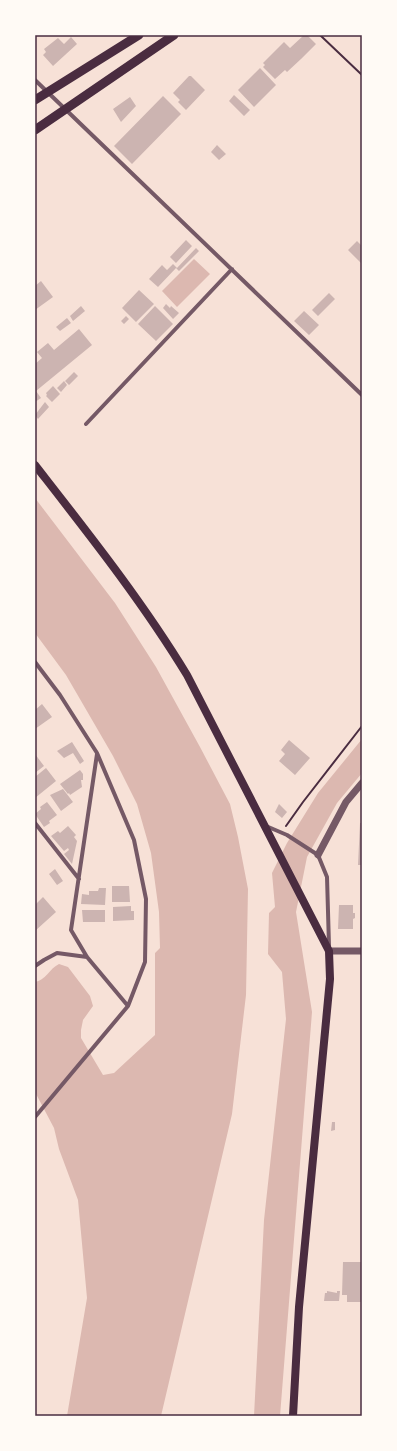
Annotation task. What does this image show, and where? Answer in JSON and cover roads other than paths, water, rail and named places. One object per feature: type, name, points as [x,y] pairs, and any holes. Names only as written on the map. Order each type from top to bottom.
[{"type":"main road","points":[[35,100],[139,35]]},
{"type":"main road","points":[[35,130],[174,35]]},
{"type":"main road","points":[[35,465],[130,589],[172,650],[187,675],[266,826],[329,951],[330,979],[299,1307],[293,1416]]},
{"type":"street","points":[[35,80],[362,395]]},
{"type":"street","points":[[86,424],[232,269]]},
{"type":"street","points":[[35,662],[60,695],[97,753],[134,840],[146,899],[145,962],[128,1006],[35,1117]]},
{"type":"street","points":[[97,753],[72,930],[87,957],[128,1006]]},
{"type":"street","points":[[318,855],[346,802],[362,783]]},
{"type":"street","points":[[35,823],[79,879]]},
{"type":"street","points":[[266,826],[287,835],[318,855],[327,877],[329,951],[362,951]]},
{"type":"street","points":[[35,966],[57,953],[87,957]]}]
